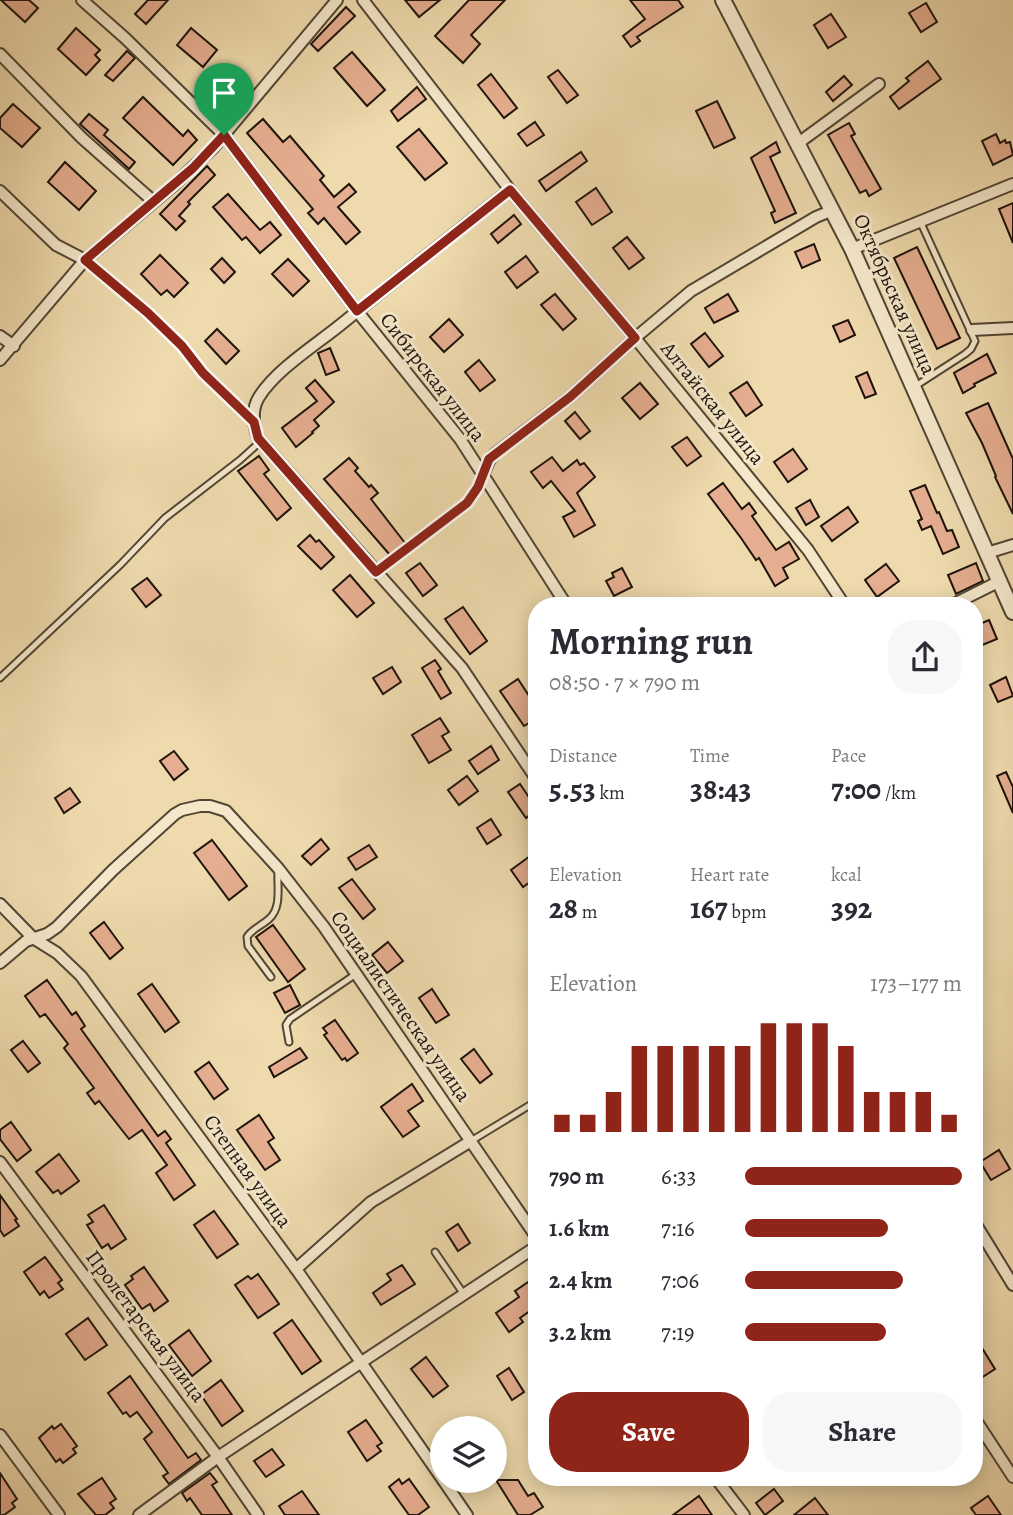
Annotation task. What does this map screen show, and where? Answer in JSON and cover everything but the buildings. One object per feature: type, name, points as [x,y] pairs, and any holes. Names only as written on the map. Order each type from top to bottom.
[{"type":"street","name":"Сибирская улица","points":[[82,0],[224,135],[357,311],[460,439],[561,597]]},
{"type":"street","points":[[0,360],[85,260],[193,168],[224,135],[337,0]]},
{"type":"street","name":"Алтайская улица","points":[[363,0],[510,190],[808,550],[839,597]]},
{"type":"street","name":"Октябрьская улица","points":[[723,0],[852,248],[1013,612]]},
{"type":"street","points":[[0,54],[82,138],[153,201]]},
{"type":"street","points":[[797,144],[879,85]]},
{"type":"street","points":[[852,248],[1013,184]]},
{"type":"street","points":[[510,190],[272,381],[258,399],[254,422],[259,440],[462,668],[528,767]]},
{"type":"street","points":[[0,191],[56,244],[85,260]]},
{"type":"street","points":[[482,477],[484,468],[496,453],[570,397],[691,291],[816,217],[833,210]]},
{"type":"street","points":[[972,330],[1013,328]]},
{"type":"street","points":[[0,336],[13,346]]},
{"type":"street","points":[[988,554],[1013,545]]},
{"type":"street","points":[[968,597],[1000,581]]},
{"type":"street","name":"Социалистическая улица","points":[[33,938],[47,934],[57,927],[113,870],[175,814],[200,806],[219,808],[233,816],[316,916],[528,1225]]},
{"type":"street","name":"Степная улица","points":[[0,904],[33,938],[57,953],[80,976],[296,1269],[430,1462]]},
{"type":"street","points":[[0,963],[20,945],[33,938]]},
{"type":"street","points":[[296,1269],[371,1202],[471,1141]]},
{"type":"street","name":"Пролетарская улица","points":[[0,1162],[258,1515]]},
{"type":"street","points":[[983,1236],[1013,1285]]},
{"type":"street","points":[[139,1515],[218,1457],[528,1251]]},
{"type":"street","points":[[983,1431],[1013,1477]]},
{"type":"street","points":[[0,1435],[60,1515]]},
{"type":"street","points":[[722,1486],[744,1515]]},
{"type":"street","name":"Степная улица","points":[[452,1493],[467,1515]]},
{"type":"lane","points":[[914,387],[971,349],[975,341],[920,221]]},
{"type":"lane","points":[[85,260],[148,313],[182,346],[212,382],[254,422]]},
{"type":"lane","points":[[0,678],[120,565],[165,518],[240,460],[259,440]]},
{"type":"lane","points":[[376,572],[467,503],[482,477]]},
{"type":"lane","points":[[271,977],[248,946],[247,937],[271,918],[277,909],[278,868]]},
{"type":"lane","points":[[289,1042],[286,1025],[290,1019],[355,974]]},
{"type":"lane","points":[[471,1141],[528,1106]]},
{"type":"lane","points":[[435,1252],[463,1293]]},
{"type":"route","points":[[224,135],[357,311],[510,190],[635,338],[570,397],[489,459],[474,495],[467,503],[376,572],[258,438],[254,422],[203,373],[182,346],[148,313],[85,260],[193,168],[224,135]]}]
